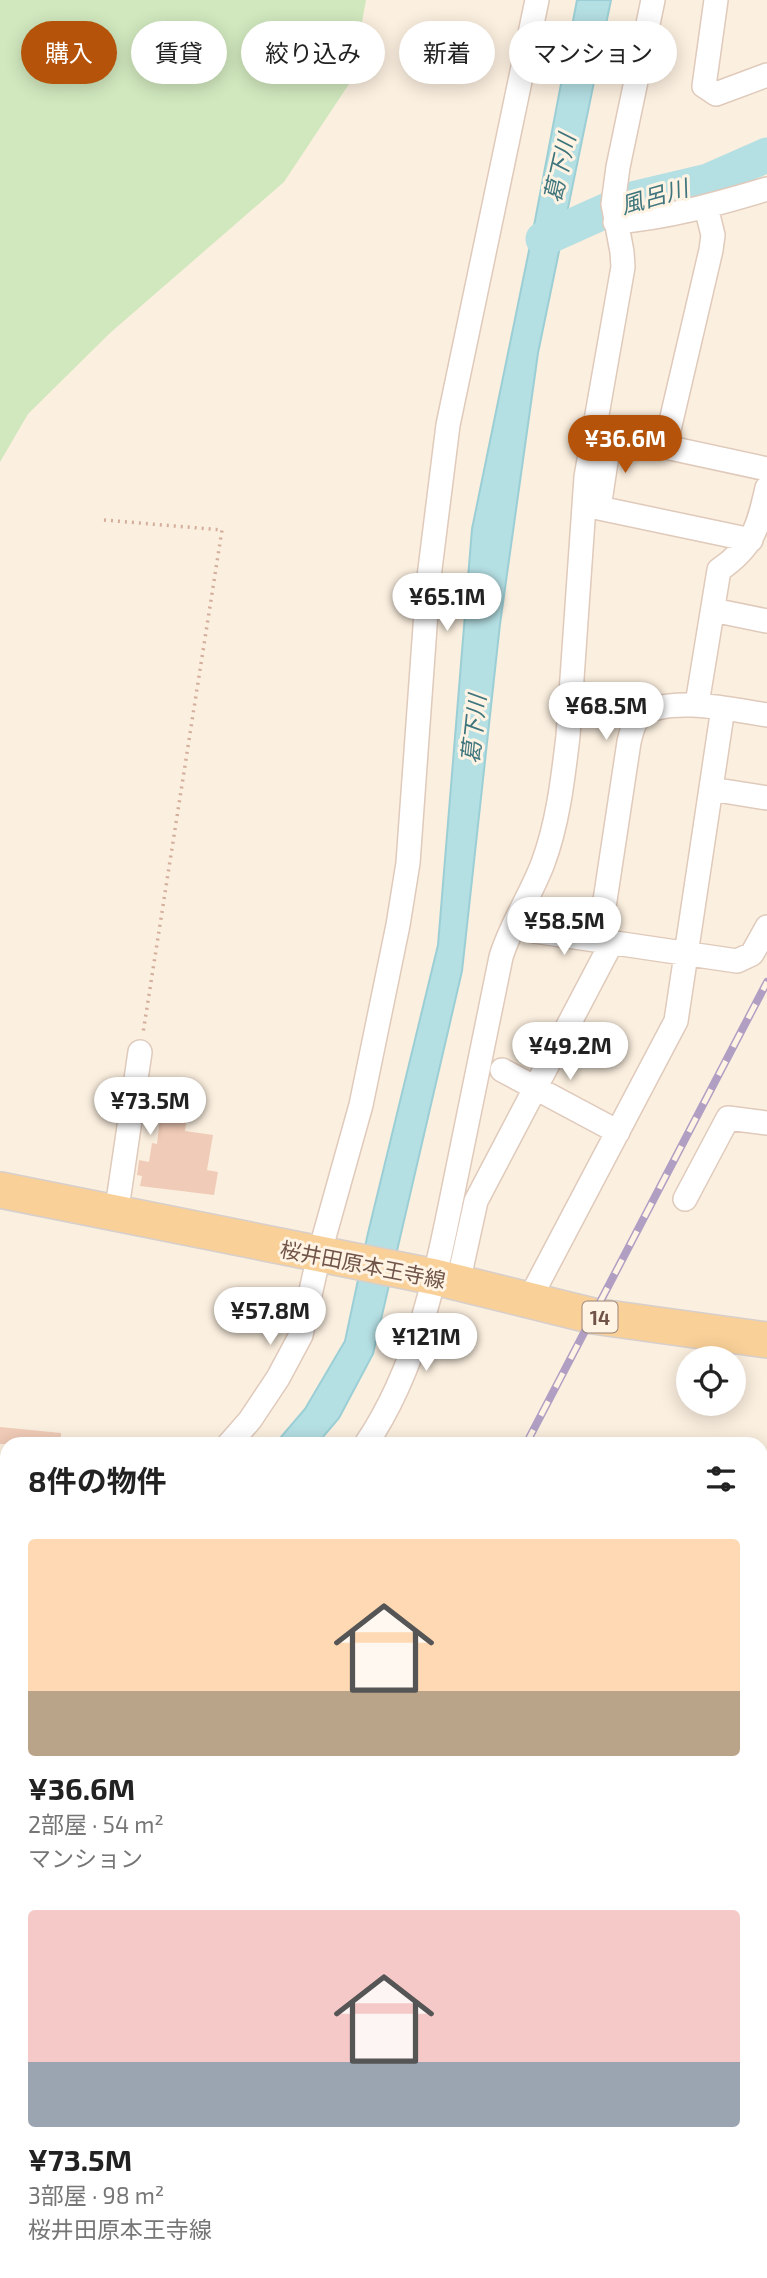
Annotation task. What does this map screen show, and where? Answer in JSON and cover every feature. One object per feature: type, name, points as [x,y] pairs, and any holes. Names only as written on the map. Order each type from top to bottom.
[{"type":"main road","name":"桜井田原本王寺線","points":[[0,1190],[447,1280],[593,1316],[767,1340]]},
{"type":"street","points":[[235,1437],[278,1378],[301,1335],[319,1255],[361,1105],[408,863],[429,573],[449,425],[537,0]]},
{"type":"street","points":[[447,1280],[501,957],[506,940],[544,861],[564,774],[586,477],[623,267],[613,204],[618,167],[653,0]]},
{"type":"street","points":[[716,0],[704,86],[716,94],[767,75]]},
{"type":"street","points":[[615,222],[706,207],[767,189]]},
{"type":"street","points":[[665,447],[711,250],[713,235],[706,207]]},
{"type":"street","points":[[757,539],[599,508],[610,435],[767,468]]},
{"type":"street","points":[[697,704],[719,570],[736,559],[757,539],[767,488]]},
{"type":"street","points":[[713,610],[767,621]]},
{"type":"street","points":[[371,1437],[385,1416],[409,1358],[447,1280],[476,1201],[536,1088],[606,941],[632,729],[637,718],[648,712],[697,704],[767,715]]},
{"type":"street","points":[[529,1300],[677,1021],[723,708]]},
{"type":"street","points":[[711,789],[767,798]]},
{"type":"street","points":[[534,931],[737,961],[752,954],[767,927]]},
{"type":"street","points":[[116,1215],[140,1052]]},
{"type":"street","points":[[502,1070],[618,1132]]},
{"type":"street","points":[[685,1199],[729,1118],[767,1123]]},
{"type":"path","points":[[104,520],[222,530],[140,1052]]},
{"type":"green space","points":[[0,0],[366,0],[362,21],[241,21],[241,84],[349,84],[284,182],[110,333],[28,414],[0,462]]},
{"type":"water","points":[[577,0],[611,0],[607,21],[573,21]]},
{"type":"water","name":"葛下川","points":[[561,84],[594,84],[538,353],[500,624],[462,971],[373,1354],[339,1418],[323,1437],[281,1437],[305,1409],[345,1341],[368,1233],[438,945],[472,529]]},
{"type":"building","points":[[170,1079],[194,1082],[194,1086],[198,1086],[196,1101],[189,1100],[185,1131],[213,1135],[207,1170],[218,1172],[214,1195],[140,1186],[142,1176],[137,1175],[139,1160],[149,1162],[152,1143],[157,1144],[164,1084],[169,1085]]},
{"type":"building","points":[[0,1427],[61,1433],[61,1437],[0,1437]]},
{"type":"waterway","name":"風呂川","points":[[543,239],[632,199],[708,181],[767,155]]},
{"type":"railway","points":[[530,1437],[767,982]]}]
